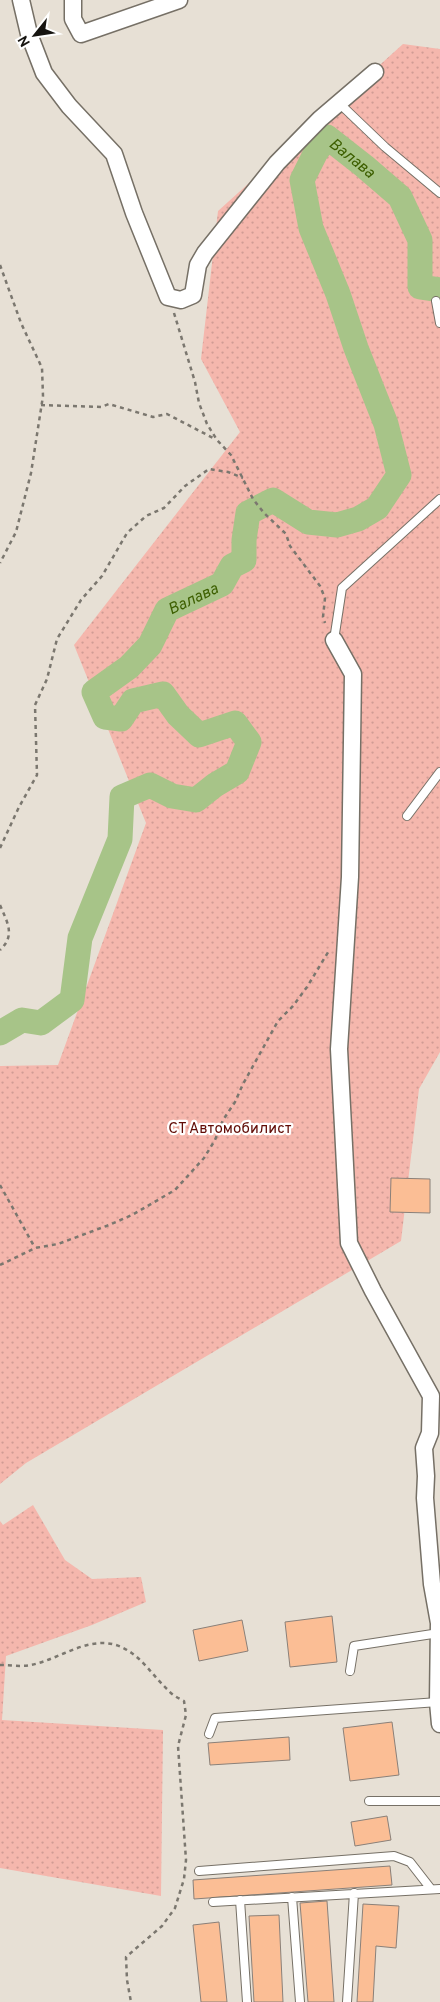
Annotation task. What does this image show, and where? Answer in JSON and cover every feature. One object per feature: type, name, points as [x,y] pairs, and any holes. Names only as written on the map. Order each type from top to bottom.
[{"type":"street","points":[[21,0],[29,34],[44,73],[69,106],[114,154],[134,213],[168,297],[181,300],[193,295],[198,265],[205,253],[277,163],[320,119],[375,72]]},
{"type":"street","points":[[73,0],[73,19],[81,34],[179,0]]},
{"type":"street","points":[[334,640],[352,674],[350,877],[339,1049],[350,1243],[373,1291],[431,1396],[435,1430],[424,1448],[425,1498],[432,1584],[439,1625],[438,1702],[440,1724]]},
{"type":"lane","points":[[339,103],[385,147],[439,191]]},
{"type":"lane","points":[[436,300],[440,323]]},
{"type":"lane","points":[[334,640],[342,588],[440,500]]},
{"type":"lane","points":[[407,816],[440,772]]},
{"type":"lane","points":[[350,1671],[354,1646],[439,1625]]},
{"type":"lane","points":[[209,1734],[215,1718],[438,1702]]},
{"type":"lane","points":[[370,1801],[440,1801]]},
{"type":"lane","points":[[199,1871],[394,1856],[410,1862],[431,1889]]},
{"type":"lane","points":[[213,1902],[440,1888]]},
{"type":"lane","points":[[347,2002],[354,1894]]},
{"type":"lane","points":[[292,1897],[300,2002]]},
{"type":"lane","points":[[240,1900],[247,2002]]},
{"type":"path","points":[[0,265],[21,323],[42,368],[41,405],[31,473],[16,532],[0,563]]},
{"type":"path","points":[[168,297],[207,424],[230,456],[253,498],[264,513],[286,534],[290,546],[320,586],[325,598],[323,618],[334,640]]},
{"type":"path","points":[[41,405],[101,407],[109,404],[153,417],[167,414],[217,440]]},
{"type":"path","points":[[0,848],[19,807],[38,775],[35,705],[47,679],[57,639],[81,600],[102,576],[127,533],[146,516],[164,508],[185,486],[209,469],[228,472],[243,478]]},
{"type":"path","points":[[0,905],[10,930],[6,944],[0,950]]},
{"type":"path","points":[[0,1265],[35,1248],[58,1244],[109,1225],[132,1215],[175,1190],[215,1140],[223,1120],[235,1102],[278,1021],[293,1006],[307,987],[334,943]]},
{"type":"path","points":[[0,1185],[35,1248]]},
{"type":"path","points":[[0,1665],[30,1665],[68,1650],[107,1643],[126,1649],[150,1670],[169,1692],[184,1702],[186,1715],[178,1746],[185,1851],[184,1879],[175,1908],[162,1926],[126,1957],[127,1980],[131,2002]]},
{"type":"green space","name":"СТ Автомобилист","points":[[403,44],[440,49],[440,1052],[419,1089],[401,1241],[26,1463],[0,1484],[0,1066],[58,1065],[146,823],[74,645],[240,432],[201,359],[218,211]]},
{"type":"green space","points":[[33,1505],[65,1560],[92,1579],[141,1577],[146,1602],[92,1625],[6,1656],[2,1720],[163,1730],[161,1896],[0,1868],[0,1521],[3,1525]]},
{"type":"building","points":[[391,1178],[430,1179],[430,1213],[390,1212]]},
{"type":"building","points":[[332,1616],[337,1662],[290,1667],[285,1622]]},
{"type":"building","points":[[242,1620],[248,1651],[199,1661],[193,1630]]},
{"type":"building","points":[[392,1722],[399,1775],[350,1781],[343,1728]]},
{"type":"building","points":[[289,1737],[290,1760],[210,1765],[208,1743]]},
{"type":"building","points":[[387,1816],[391,1840],[355,1846],[351,1822]]},
{"type":"building","points":[[390,1866],[392,1885],[194,1899],[193,1880]]},
{"type":"building","points":[[327,1901],[334,2002],[308,2002],[300,1903]]},
{"type":"building","points":[[363,1904],[399,1906],[396,1948],[376,1946],[373,2002],[357,2002]]},
{"type":"building","points":[[279,1915],[283,2002],[254,2002],[249,1916]]},
{"type":"building","points":[[219,1922],[227,2002],[201,2002],[193,1925]]},
{"type":"waterway","name":"Валава","points":[[0,1033],[22,1020],[41,1023],[72,1000],[80,938],[120,839],[122,797],[150,785],[172,796],[196,800],[215,785],[237,772],[249,742],[235,723],[199,735],[178,715],[163,694],[133,701],[121,719],[105,717],[94,692],[129,667],[150,645],[167,610],[222,584],[232,566],[244,560],[244,540],[248,513],[273,500],[308,522],[337,525],[358,519],[377,508],[399,475],[386,424],[356,348],[338,294],[311,228],[302,180],[316,152],[327,137],[400,197],[420,240],[420,287],[440,290]]}]
